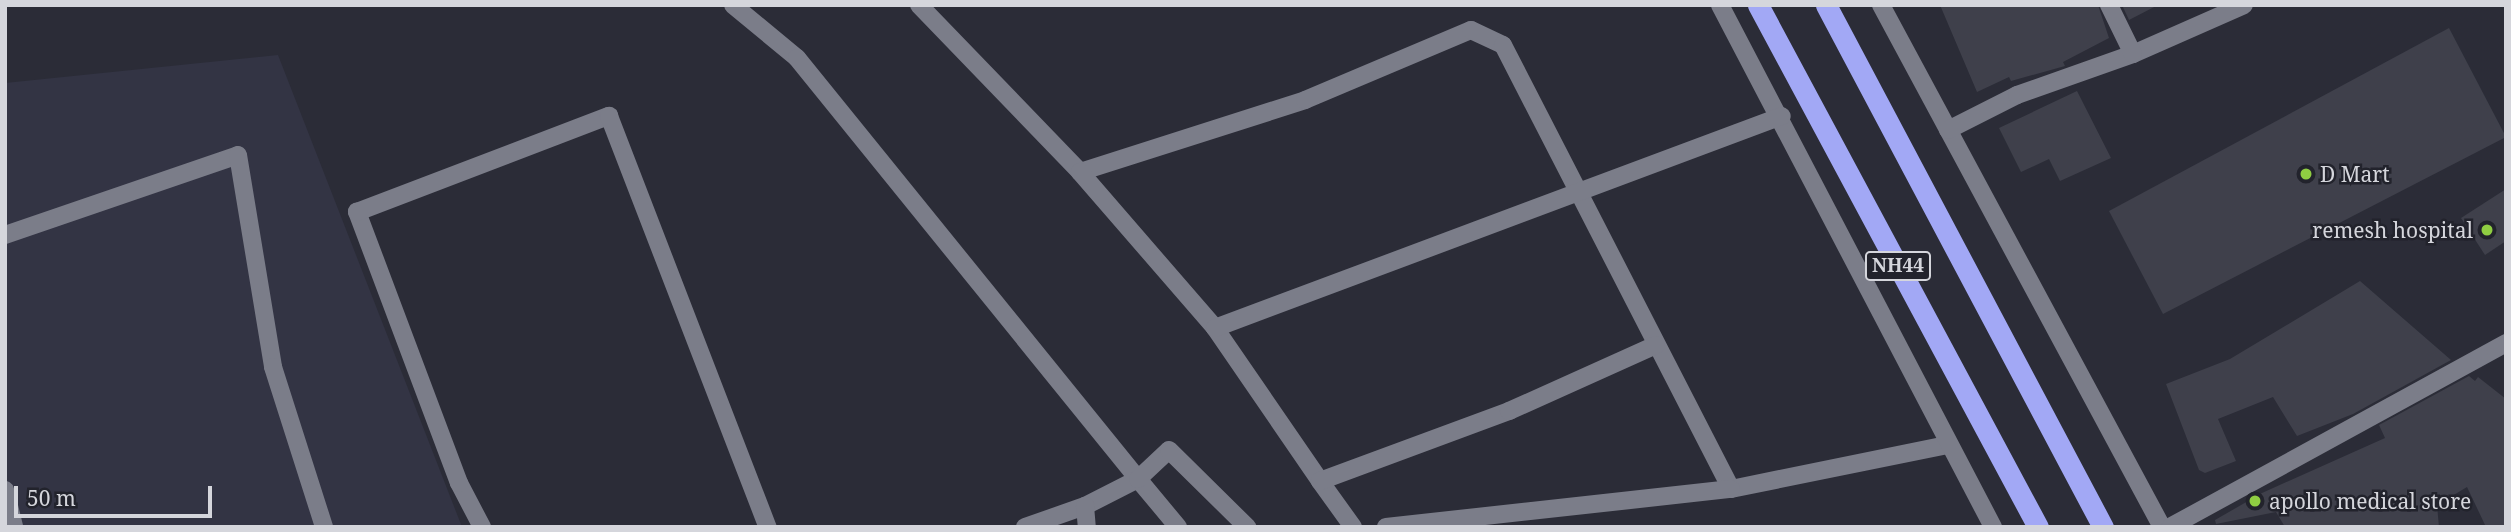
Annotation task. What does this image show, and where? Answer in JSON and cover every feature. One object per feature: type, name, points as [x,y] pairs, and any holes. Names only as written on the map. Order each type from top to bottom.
[{"type":"highway","name":"NH44","points":[[1758,5],[2038,527]]},
{"type":"highway","name":"NH44","points":[[1826,5],[2103,527]]},
{"type":"street","points":[[733,5],[797,58],[1178,527]]},
{"type":"street","points":[[919,5],[1080,172],[1215,328],[1353,527]]},
{"type":"street","points":[[1720,5],[1782,116],[1947,445],[1993,527]]},
{"type":"street","points":[[1881,5],[2162,527]]},
{"type":"street","points":[[2109,5],[2133,54]]},
{"type":"street","points":[[1948,130],[2017,95],[2133,54],[2244,5]]},
{"type":"street","points":[[1080,172],[1305,100],[1471,30],[1503,45],[1580,190],[1731,489]]},
{"type":"street","points":[[482,527],[459,483],[356,212],[609,116],[768,527]]},
{"type":"street","points":[[1215,328],[1782,116]]},
{"type":"street","points":[[5,235],[237,155],[273,367],[324,527]]},
{"type":"street","points":[[2170,527],[2506,343]]},
{"type":"street","points":[[1321,481],[1509,411],[1656,345]]},
{"type":"street","points":[[1386,527],[1731,489],[1947,445]]},
{"type":"street","points":[[1025,527],[1085,506],[1138,479],[1169,450],[1247,527]]},
{"type":"street","points":[[5,490],[14,527]]},
{"type":"street","points":[[1085,506],[1087,527]]},
{"type":"shaded area","points":[[278,55],[462,527],[5,527],[5,83]]},
{"type":"building","points":[[1940,5],[2098,5],[2109,38],[2063,62],[2065,66],[2011,81],[2009,77],[1977,92]]},
{"type":"building","points":[[2122,5],[2158,5],[2129,20]]},
{"type":"building","name":"D Mart","points":[[2449,28],[2506,137],[2163,314],[2109,211]]},
{"type":"building","points":[[2077,91],[2111,158],[2060,181],[2049,159],[2021,172],[1999,128]]},
{"type":"building","name":"remesh hospital","points":[[2506,189],[2506,241],[2485,255],[2461,218]]},
{"type":"building","points":[[2360,281],[2451,360],[2353,414],[2297,436],[2273,397],[2218,419],[2236,461],[2205,473],[2199,470],[2166,384],[2230,359]]},
{"type":"building","points":[[2469,376],[2475,381],[2478,377],[2506,399],[2506,527],[2486,527],[2467,487],[2437,505],[2439,527],[2285,527],[2276,512],[2216,524],[2215,520],[2262,493],[2385,438],[2379,425]]},
{"type":"place","name":"D Mart","points":[[2306,174]]},
{"type":"place","name":"remesh hospital","points":[[2487,230]]},
{"type":"place","name":"apollo medical store","points":[[2255,501]]}]
